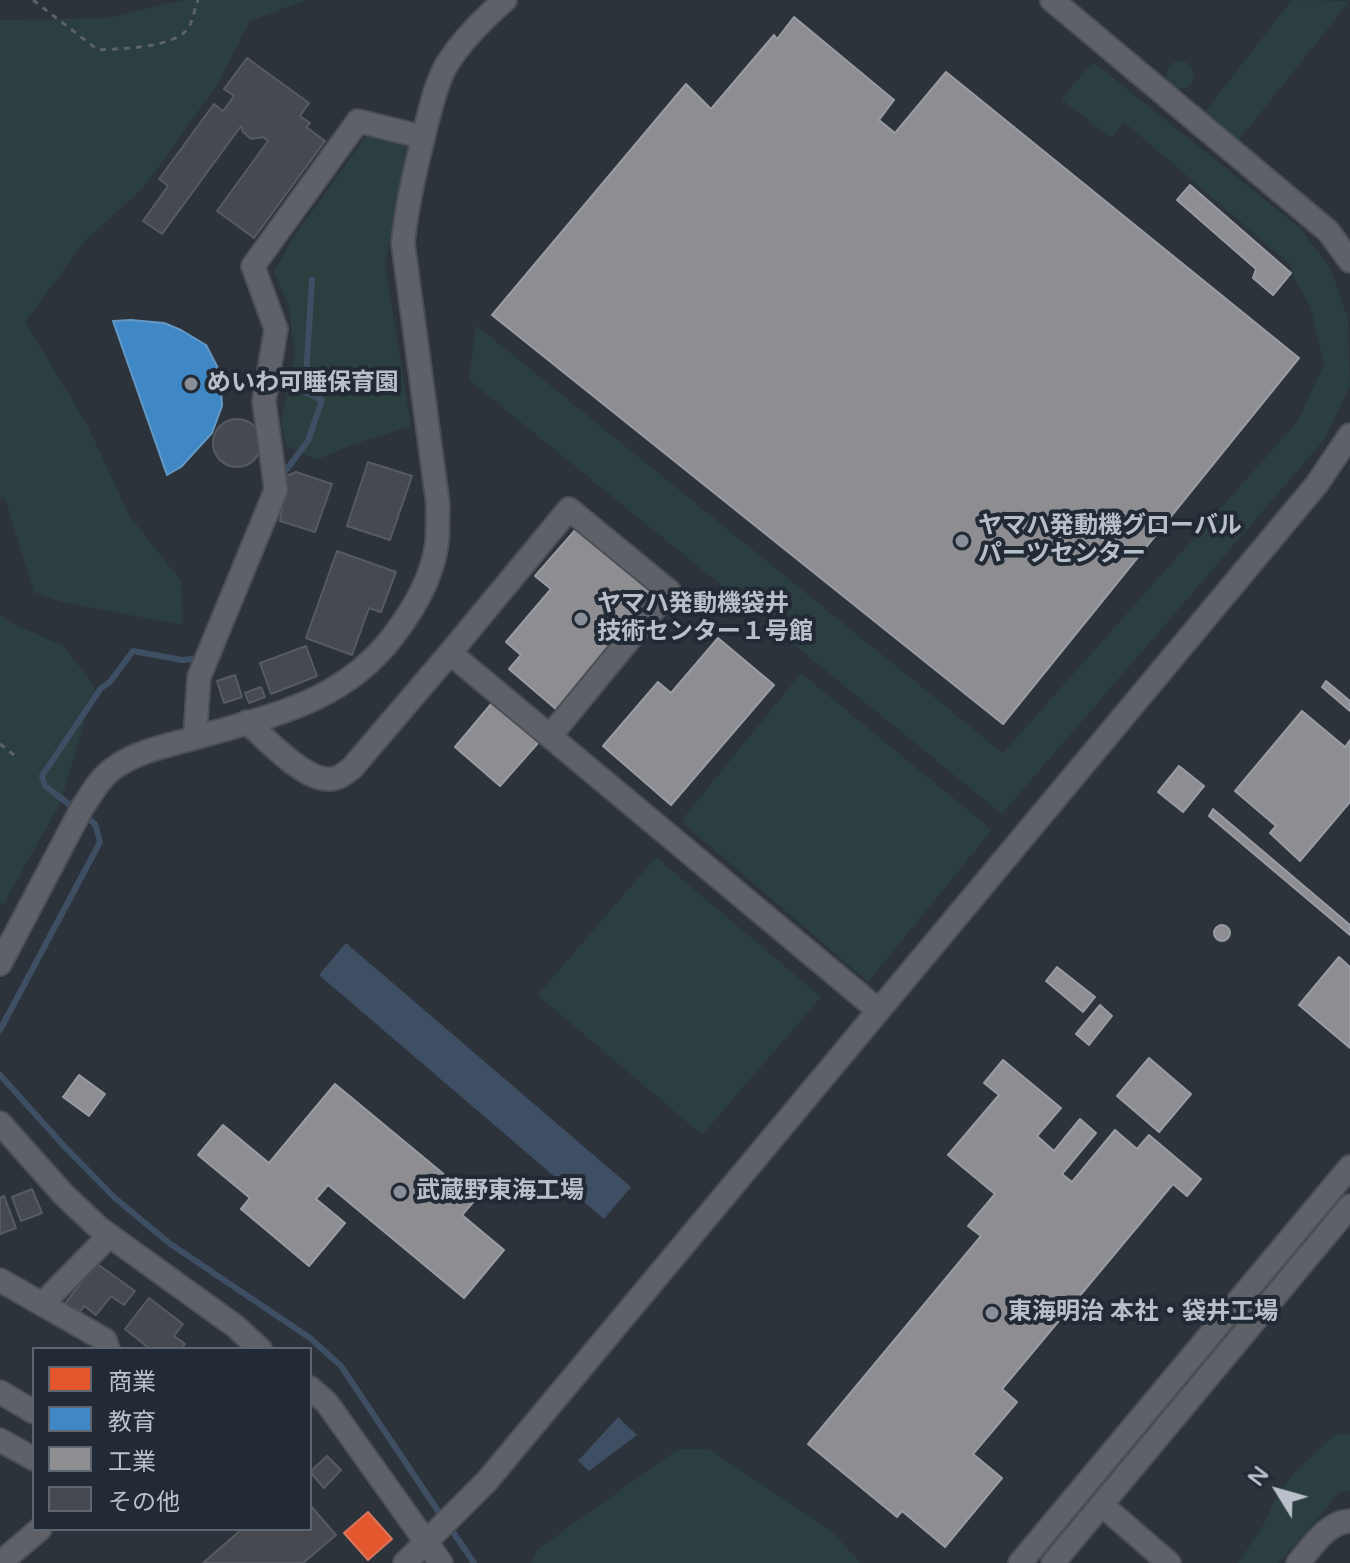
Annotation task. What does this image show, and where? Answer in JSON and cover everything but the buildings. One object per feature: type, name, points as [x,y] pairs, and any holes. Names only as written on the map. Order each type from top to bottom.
[{"type":"street","points":[[0,964],[82,808],[97,785],[115,767],[141,753],[289,711],[352,679],[382,651],[408,617],[425,584],[436,548],[438,505],[403,243],[410,187],[445,67],[464,39],[505,0]]},
{"type":"street","points":[[1052,0],[1328,231],[1350,261]]},
{"type":"street","points":[[195,737],[199,677],[276,490],[264,401],[276,329],[253,266],[358,121],[423,137]]},
{"type":"street","points":[[405,1563],[487,1481],[1317,484],[1350,435]]},
{"type":"street","points":[[247,722],[316,777],[340,777],[352,768],[569,509],[669,591],[550,736]]},
{"type":"street","points":[[450,653],[878,1010]]},
{"type":"street","points":[[0,1123],[64,1195],[109,1236],[235,1326],[254,1347]]},
{"type":"street","points":[[1020,1563],[1350,1167]]},
{"type":"street","points":[[1053,1563],[1350,1206]]},
{"type":"street","points":[[45,1306],[51,1295],[109,1236]]},
{"type":"street","points":[[0,1280],[105,1340],[107,1347]]},
{"type":"street","points":[[312,1390],[327,1403],[441,1563]]},
{"type":"street","points":[[0,1392],[32,1411]]},
{"type":"street","points":[[0,1440],[32,1458]]},
{"type":"street","points":[[1102,1505],[1169,1563]]},
{"type":"street","points":[[1298,1563],[1327,1530],[1341,1521],[1350,1521]]},
{"type":"street","points":[[2,1559],[34,1534]]},
{"type":"street","points":[[28,1563],[34,1534]]},
{"type":"path","points":[[33,0],[98,50],[132,48],[177,38],[189,26],[198,0]]},
{"type":"path","points":[[0,744],[14,755]]},
{"type":"shaded area","points":[[184,0],[307,0],[250,21],[217,85],[145,186],[86,240],[25,322],[87,424],[129,515],[181,581],[183,625],[62,602],[34,592],[5,499],[0,497],[0,20],[107,18]]},
{"type":"shaded area","points":[[1292,0],[1350,1],[1238,141],[1204,113]]},
{"type":"shaded area","points":[[1180,61],[1190,65],[1194,75],[1190,85],[1180,89],[1170,85],[1166,75],[1170,65]]},
{"type":"shaded area","points":[[1093,62],[1300,228],[1330,268],[1348,318],[1350,386],[1324,440],[1002,814],[469,380],[476,325],[1003,753],[1298,421],[1324,364],[1310,306],[1291,273],[1291,265],[1124,122],[1111,138],[1061,99]]},
{"type":"shaded area","points":[[369,132],[408,141],[385,264],[411,426],[316,460],[286,445],[281,421],[295,355],[289,307],[274,272],[292,239]]},
{"type":"shaded area","points":[[0,613],[5,620],[63,646],[95,686],[60,804],[3,905],[0,903]]},
{"type":"shaded area","points":[[801,673],[992,830],[868,982],[681,821]]},
{"type":"shaded area","points":[[656,857],[821,997],[702,1135],[538,995]]},
{"type":"shaded area","points":[[1335,1434],[1350,1434],[1350,1491],[1340,1492],[1279,1563],[1238,1563],[1291,1477]]},
{"type":"shaded area","points":[[678,1449],[709,1449],[832,1531],[860,1563],[531,1563],[538,1549]]},
{"type":"water","points":[[346,943],[631,1187],[604,1219],[319,975]]},
{"type":"water","points":[[618,1417],[637,1435],[589,1471],[578,1461]]},
{"type":"waterway","points":[[282,478],[308,441],[322,400],[305,392],[312,280]]},
{"type":"waterway","points":[[74,808],[45,786],[42,776],[101,688],[110,682],[133,651],[182,660],[202,658]]},
{"type":"waterway","points":[[0,1030],[100,842],[95,824],[83,815]]},
{"type":"waterway","points":[[0,1075],[115,1198],[169,1243],[310,1338],[341,1366],[442,1517]]},
{"type":"waterway","points":[[449,1526],[474,1563]]},
{"type":"place","name":"めいわ可睡保育園","points":[[191,384]]},
{"type":"place","name":"ヤマハ発動機グローバル パーツセンター","points":[[962,541]]},
{"type":"place","name":"ヤマハ発動機袋井 技術センター１号館","points":[[581,619]]},
{"type":"place","name":"武蔵野東海工場","points":[[400,1192]]},
{"type":"place","name":"東海明治 本社・袋井工場","points":[[992,1313]]}]
